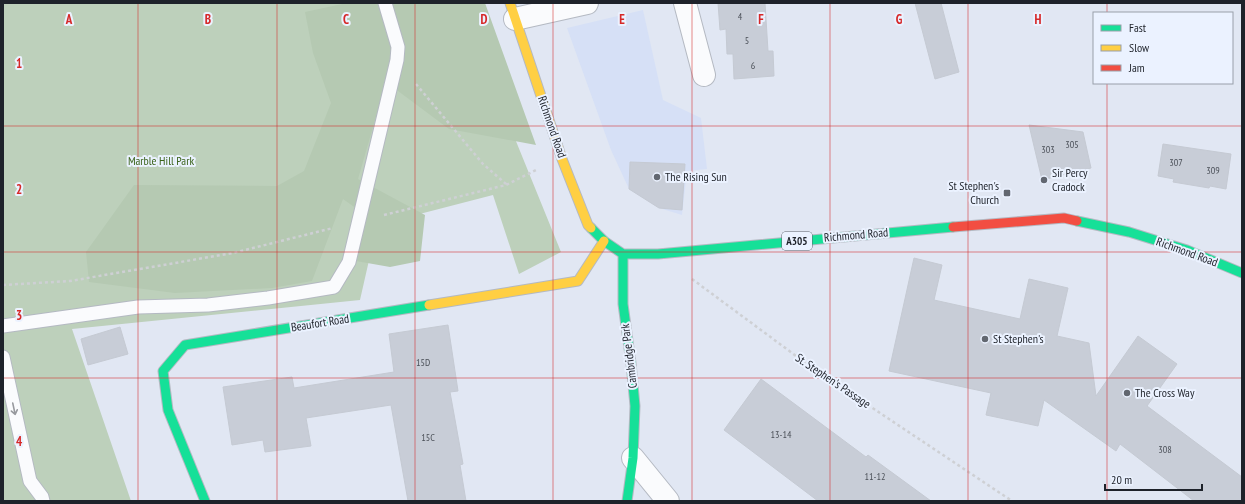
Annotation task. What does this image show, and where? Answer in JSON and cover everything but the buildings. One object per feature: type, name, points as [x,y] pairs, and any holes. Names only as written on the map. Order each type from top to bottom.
[{"type":"main road","name":"Richmond Road","points":[[513,11],[562,160],[588,225],[604,241],[623,254],[658,254],[885,232],[1064,218],[1136,234],[1187,250],[1242,273]]},
{"type":"main road","name":"Beaufort Road","points":[[205,501],[168,410],[163,371],[185,345],[578,281],[604,241]]},
{"type":"main road","name":"Cambridge Park","points":[[623,254],[623,304],[635,406],[633,458],[627,501]]},
{"type":"street","points":[[513,11],[587,3]]},
{"type":"street","points":[[685,3],[704,75]]},
{"type":"street","points":[[633,458],[668,501]]},
{"type":"lane","points":[[3,326],[138,307],[208,305],[268,298],[334,287],[349,262],[398,60],[398,47],[385,3]]},
{"type":"lane","points":[[3,358],[30,481],[43,501]]},
{"type":"path","points":[[398,60],[483,164],[506,185]]},
{"type":"path","points":[[3,285],[70,281],[226,255],[506,185],[531,172],[562,160]]},
{"type":"path","name":"St. Stephen's Passage","points":[[658,254],[811,367],[1012,501]]},
{"type":"shaded area","points":[[643,10],[663,100],[701,118],[707,169],[687,171],[682,215],[659,208],[629,189],[611,150],[567,28]]},
{"type":"green space","name":"Marble Hill Park","points":[[3,3],[462,3],[466,18],[561,252],[519,274],[493,195],[377,225],[360,300],[72,329],[131,501],[3,501]]},
{"type":"green space","points":[[347,3],[485,3],[536,145],[449,129],[386,82],[358,179],[425,215],[420,261],[390,267],[356,261],[364,214],[343,199],[312,281],[272,288],[175,293],[89,282],[86,252],[134,185],[277,186],[304,171],[331,103],[313,53],[305,12]]},
{"type":"traffic: fast","points":[[1077,221],[1129,232],[1187,250],[1242,273]]},
{"type":"traffic: fast","points":[[591,228],[604,241],[623,254],[658,254],[953,227]]},
{"type":"traffic: fast","points":[[623,254],[623,304],[635,406],[633,458],[627,501]]},
{"type":"traffic: fast","points":[[205,501],[168,410],[163,371],[185,345],[429,305]]},
{"type":"traffic: slow","points":[[510,3],[562,159],[588,225],[591,228]]},
{"type":"traffic: slow","points":[[429,305],[578,281],[604,241]]},
{"type":"traffic: jam","points":[[953,227],[1064,218],[1077,221]]},
{"type":"place","name":"The Rising Sun","points":[[657,177]]},
{"type":"place","name":"Sir Percy Cradock","points":[[1044,180]]},
{"type":"place","name":"St Stephen's Church","points":[[1007,193]]},
{"type":"place","name":"St Stephen's","points":[[985,339]]},
{"type":"place","name":"The Cross Way","points":[[1127,393]]}]
